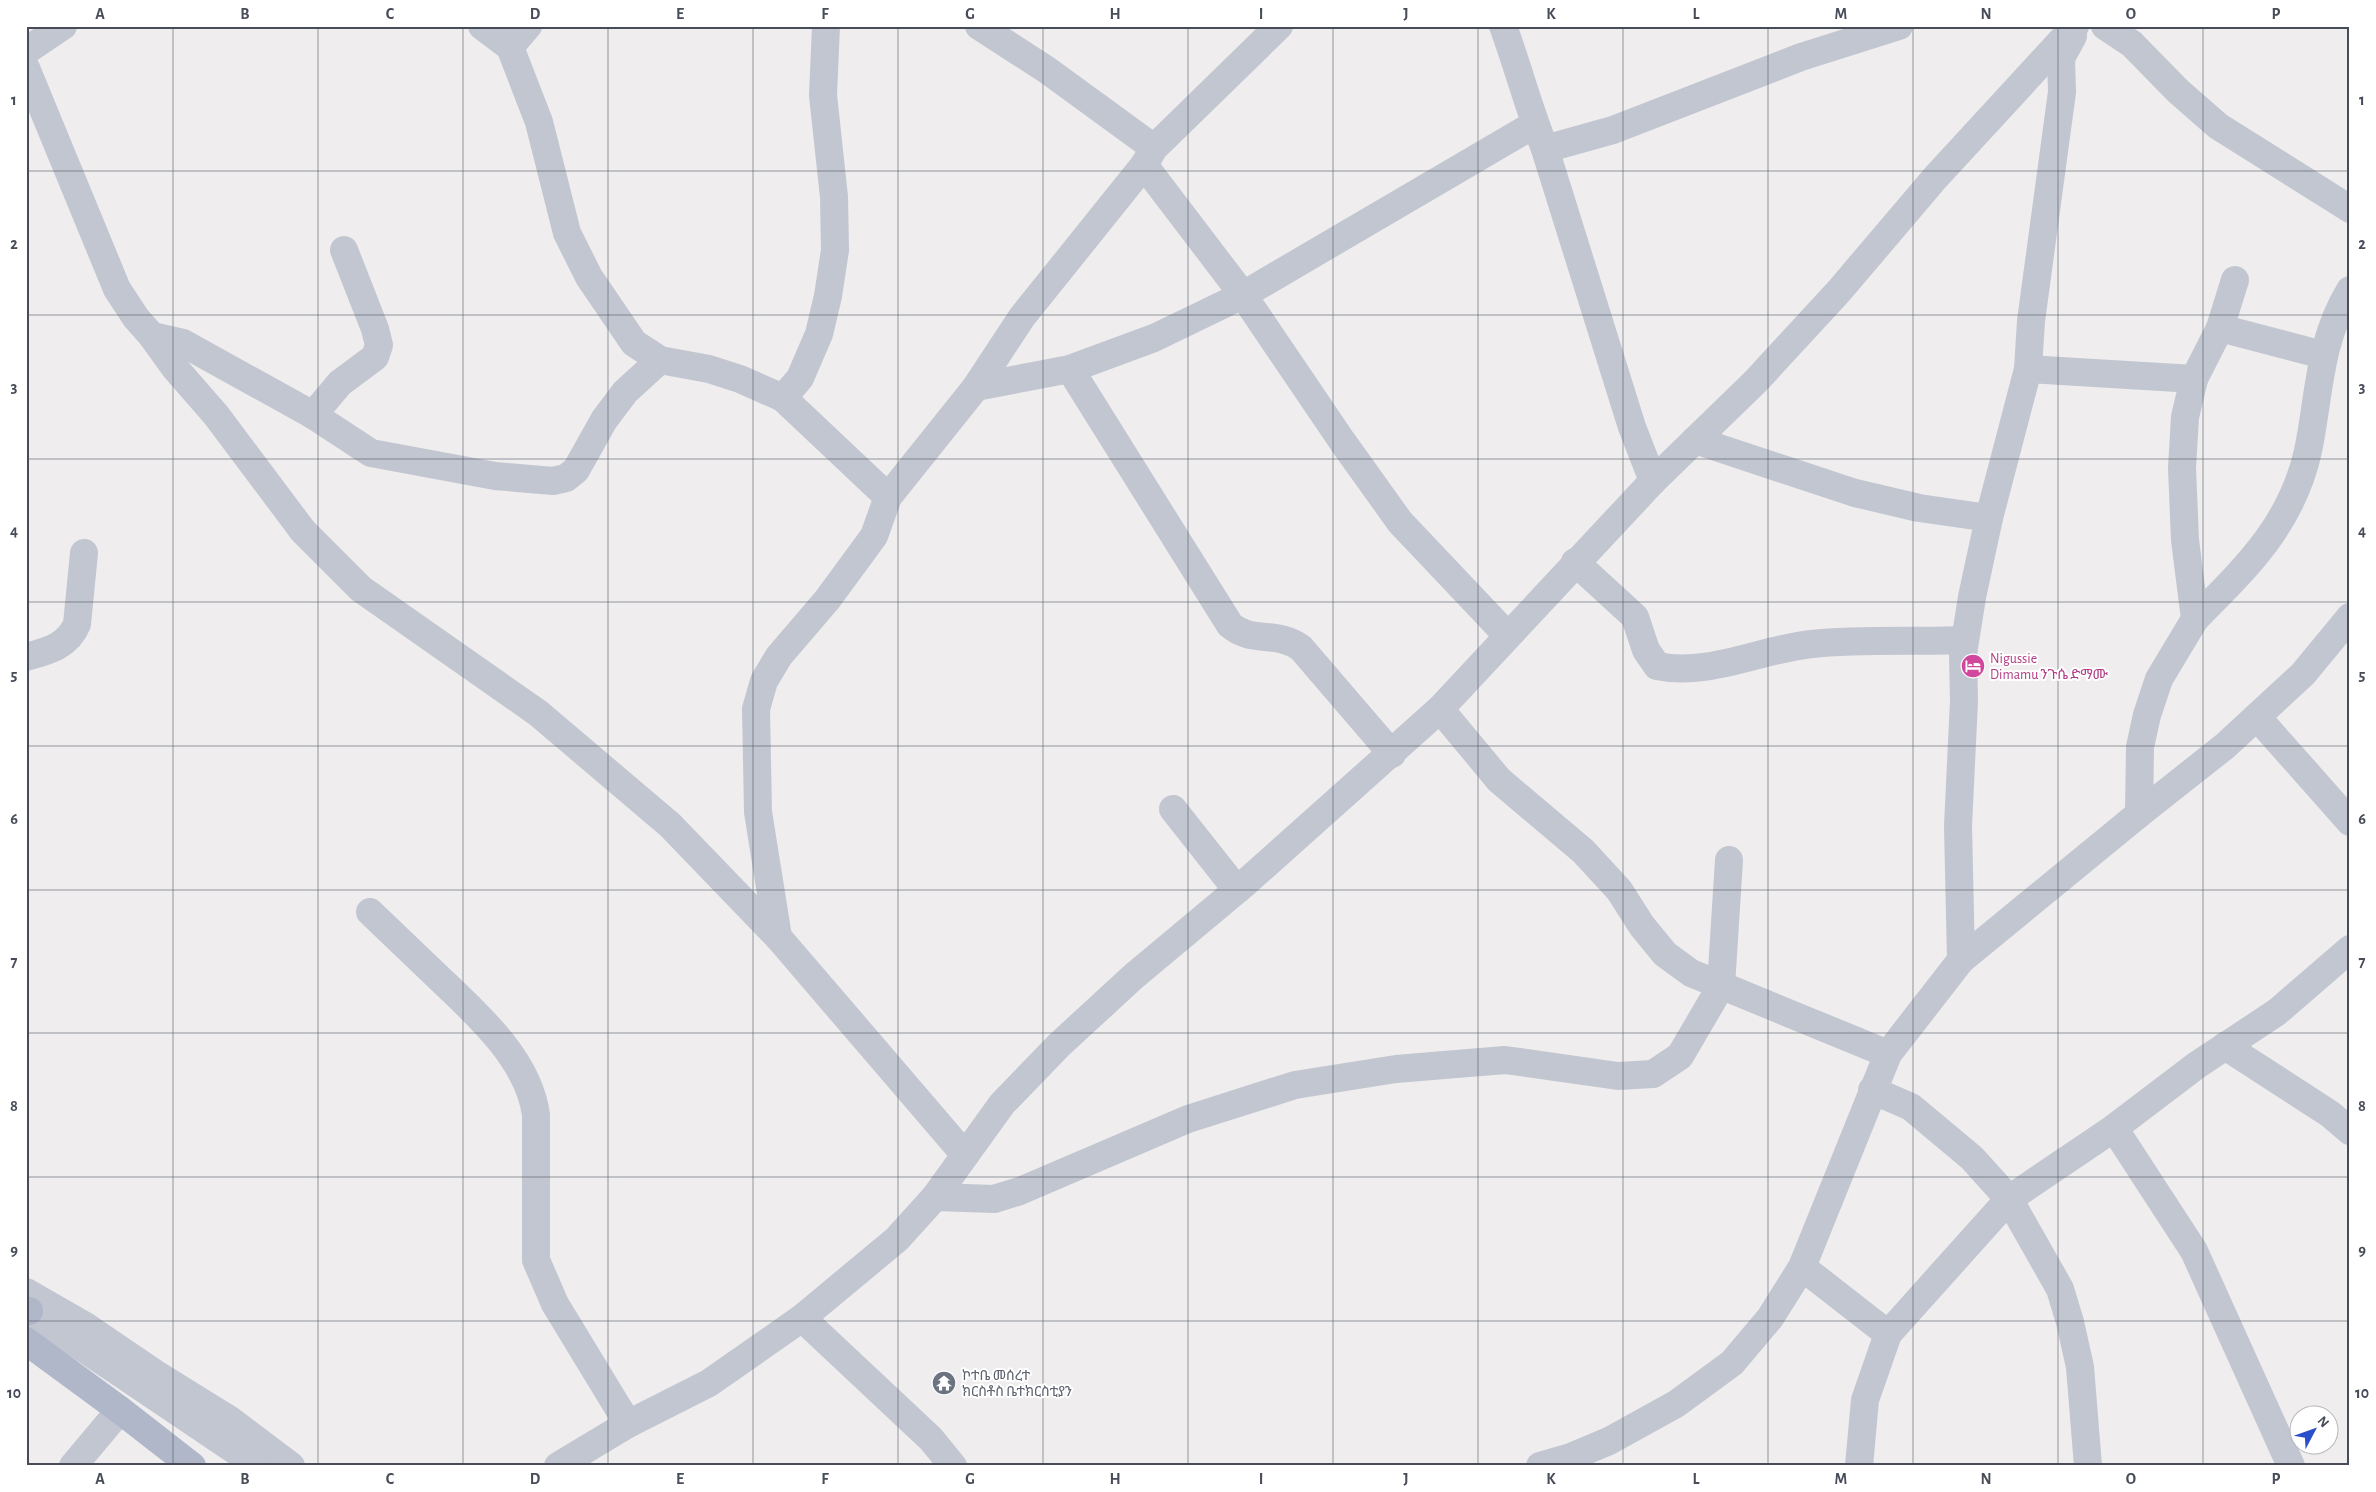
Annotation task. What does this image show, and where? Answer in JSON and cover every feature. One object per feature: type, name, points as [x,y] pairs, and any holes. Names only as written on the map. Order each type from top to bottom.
[{"type":"main road","points":[[26,1342],[120,1410],[192,1466]]},
{"type":"street","points":[[26,51],[62,26]]},
{"type":"street","points":[[482,26],[510,47],[540,122],[567,234],[589,277],[634,343],[660,360],[709,369],[740,379],[783,398],[888,497]]},
{"type":"street","points":[[510,47],[528,26]]},
{"type":"street","points":[[783,398],[800,378],[819,334],[828,296],[835,250],[834,197],[823,95],[826,26]]},
{"type":"street","points":[[979,26],[1047,70],[1149,157],[1342,441],[1400,522],[1507,635]]},
{"type":"street","points":[[778,937],[758,812],[756,709],[764,681],[779,656],[827,600],[874,536],[888,497],[976,388],[1022,317],[1149,157],[1279,26]]},
{"type":"street","points":[[1503,26],[1545,149],[1632,427],[1653,481]]},
{"type":"street","points":[[1545,149],[1613,130],[1801,57],[1899,26]]},
{"type":"street","points":[[558,1466],[628,1424],[709,1383],[802,1318],[897,1239],[934,1197],[1002,1104],[1059,1045],[1134,976],[1237,890],[1392,754],[1440,709],[1575,562],[1653,481],[1763,374],[1839,291],[1936,178],[2075,26]]},
{"type":"street","points":[[1961,960],[1958,826],[1965,640],[1989,518],[2028,369],[2031,321],[2062,92],[2061,58],[2079,26]]},
{"type":"street","points":[[2105,26],[2132,44],[2178,91],[2218,126],[2350,209]]},
{"type":"street","points":[[26,68],[117,289],[136,318],[152,336],[174,368],[216,415],[302,532],[361,589],[545,719],[670,825],[778,937],[965,1155]]},
{"type":"street","points":[[976,388],[1070,369],[1154,338],[1243,295],[1535,124]]},
{"type":"street","points":[[314,415],[340,383],[374,358],[379,345],[375,329],[344,250]]},
{"type":"street","points":[[2195,620],[2185,540],[2182,468],[2185,417],[2194,379],[2220,328],[2235,280]]},
{"type":"street","points":[[2139,814],[2140,747],[2147,715],[2159,679],[2195,620],[2250,564],[2271,537],[2292,501],[2308,452],[2323,355],[2336,312],[2350,290]]},
{"type":"street","points":[[2220,328],[2323,355]]},
{"type":"street","points":[[152,336],[184,343],[314,415],[371,452],[494,476],[553,481],[566,478],[576,470],[604,420],[625,392],[660,360]]},
{"type":"street","points":[[1070,369],[1230,625],[1244,634],[1290,640],[1300,648],[1392,754]]},
{"type":"street","points":[[2028,369],[2194,379]]},
{"type":"street","points":[[1695,440],[1855,493],[1919,508],[1989,518]]},
{"type":"street","points":[[26,657],[53,650],[74,632],[77,624],[84,553]]},
{"type":"street","points":[[1575,562],[1635,618],[1646,650],[1657,666],[1675,670],[1737,662],[1811,644],[1965,640]]},
{"type":"street","points":[[1540,1466],[1574,1461],[1676,1404],[1732,1363],[1770,1318],[1802,1266],[1888,1054],[1961,960],[2225,746],[2303,674],[2350,617]]},
{"type":"street","points":[[1440,709],[1499,780],[1583,851],[1613,884],[1642,926],[1665,954],[1691,974],[1888,1054]]},
{"type":"street","points":[[2257,717],[2350,822]]},
{"type":"street","points":[[1173,809],[1237,890]]},
{"type":"street","points":[[934,1197],[994,1199],[1020,1191],[1188,1119],[1295,1085],[1396,1069],[1505,1060],[1618,1076],[1653,1074],[1680,1056],[1721,986],[1729,860]]},
{"type":"street","points":[[370,912],[488,1026],[516,1065],[534,1100],[536,1115],[536,1260],[554,1304],[628,1424]]},
{"type":"street","points":[[1859,1466],[1865,1400],[1888,1334],[2010,1199],[2114,1128],[2197,1065],[2277,1012],[2350,948]]},
{"type":"street","points":[[2225,1046],[2330,1114],[2350,1131]]},
{"type":"street","points":[[1872,1090],[1910,1107],[1972,1158],[2010,1199],[2060,1289],[2070,1322],[2080,1367],[2088,1466]]},
{"type":"street","points":[[2114,1128],[2194,1251],[2292,1466]]},
{"type":"street","points":[[1802,1266],[1888,1334]]},
{"type":"street","points":[[28,1304],[258,1466]]},
{"type":"street","points":[[28,1304],[88,1327],[159,1376],[230,1420],[291,1466]]},
{"type":"street","points":[[802,1318],[931,1439],[953,1466]]},
{"type":"street","points":[[73,1466],[120,1410]]},
{"type":"place","name":"Nigussie Dimamu ንጉሴ ድማሙ","points":[[1973,666]]},
{"type":"place","name":"ኮተቤ መሰረተ ክርስቶስ ቤተክርስቲያን","points":[[944,1383]]}]
